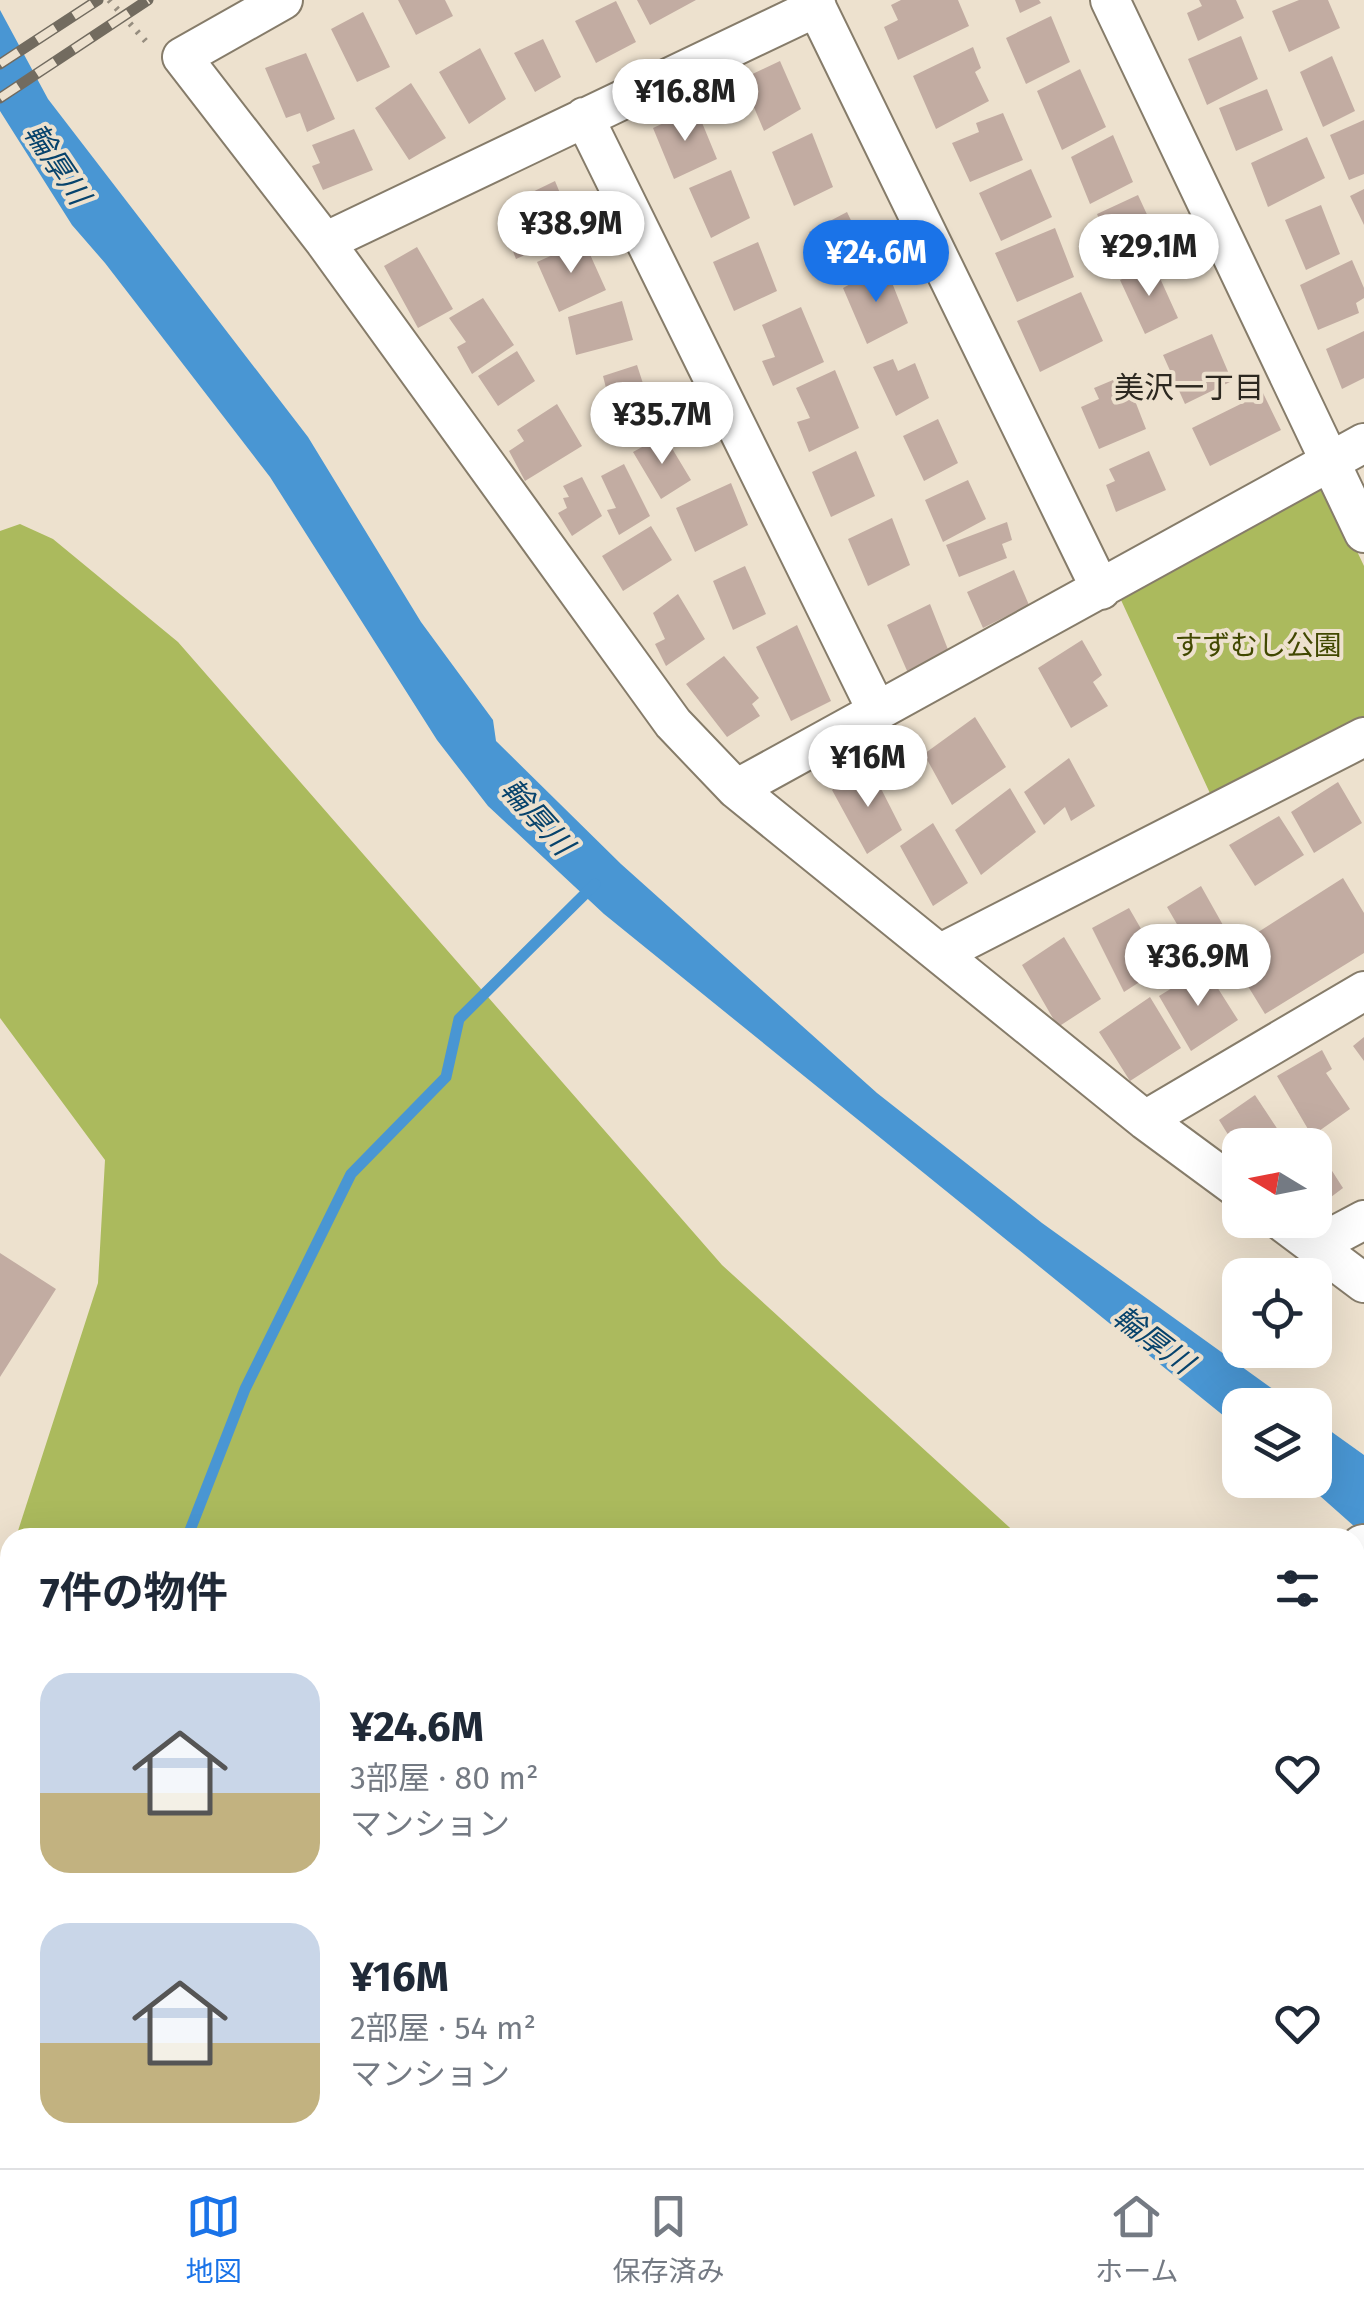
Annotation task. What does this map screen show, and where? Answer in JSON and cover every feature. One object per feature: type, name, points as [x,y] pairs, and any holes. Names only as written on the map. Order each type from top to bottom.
[{"type":"street","points":[[283,0],[182,58],[326,242],[673,723],[736,789],[1145,1120],[1222,1177]]},
{"type":"street","points":[[1110,0],[1364,534]]},
{"type":"street","points":[[326,242],[815,3],[1101,590]]},
{"type":"street","points":[[584,117],[877,711]]},
{"type":"street","points":[[736,789],[1364,443]]},
{"type":"street","points":[[942,954],[1364,738]]},
{"type":"street","points":[[1145,1120],[1364,991]]},
{"type":"street","points":[[1315,1246],[1364,1220]]},
{"type":"street","points":[[1304,1238],[1364,1283]]},
{"type":"green space","name":"すずむし公園","points":[[1326,486],[1364,566],[1364,723],[1214,802],[1121,600]]},
{"type":"green space","points":[[20,524],[53,539],[178,642],[722,1265],[1010,1528],[19,1528],[98,1283],[105,1160],[0,1018],[0,531]]},
{"type":"water","name":"輪厚川","points":[[0,10],[48,99],[308,437],[421,622],[493,720],[496,741],[621,864],[877,1093],[1042,1223],[1222,1352],[1222,1368],[1244,1368],[1271,1388],[1222,1388],[1222,1414],[604,914],[488,806],[437,740],[270,477],[72,225],[0,111]]},
{"type":"water","points":[[1332,1432],[1364,1455],[1364,1528],[1356,1528],[1322,1498],[1332,1498]]},
{"type":"building","points":[[398,0],[445,0],[453,16],[416,35]]},
{"type":"building","points":[[637,0],[696,0],[650,25]]},
{"type":"building","points":[[901,0],[958,0],[969,26],[898,60],[884,27],[898,20],[891,5]]},
{"type":"building","points":[[1015,0],[1039,0],[1041,3],[1020,13]]},
{"type":"building","points":[[1199,0],[1236,0],[1244,18],[1198,41],[1187,13],[1202,6]]},
{"type":"building","points":[[1299,0],[1328,0],[1340,28],[1289,52],[1272,11]]},
{"type":"building","points":[[616,1],[636,42],[596,63],[575,21]]},
{"type":"building","points":[[363,12],[390,67],[357,82],[331,29]]},
{"type":"building","points":[[1051,16],[1070,62],[1026,84],[1006,38]]},
{"type":"building","points":[[1241,36],[1258,79],[1207,105],[1188,59]]},
{"type":"building","points":[[543,39],[561,77],[535,92],[514,53]]},
{"type":"building","points":[[973,47],[981,68],[975,72],[989,101],[936,129],[913,76]]},
{"type":"building","points":[[480,48],[506,99],[469,124],[439,72]]},
{"type":"building","points":[[306,53],[335,119],[307,132],[300,113],[286,118],[265,68]]},
{"type":"building","points":[[1332,56],[1355,111],[1323,127],[1300,72]]},
{"type":"building","points":[[780,61],[801,109],[764,131],[742,79]]},
{"type":"building","points":[[1080,69],[1106,127],[1062,150],[1037,91]]},
{"type":"building","points":[[411,83],[446,138],[409,160],[375,108]]},
{"type":"building","points":[[1267,89],[1283,130],[1236,151],[1219,108]]},
{"type":"building","points":[[696,108],[717,159],[674,179],[653,128]]},
{"type":"building","points":[[1003,113],[1023,160],[970,182],[952,143],[979,132],[976,123]]},
{"type":"building","points":[[1364,120],[1364,174],[1349,180],[1330,135]]},
{"type":"building","points":[[354,129],[373,170],[323,190],[312,166],[320,163],[312,145]]},
{"type":"building","points":[[812,133],[833,187],[794,206],[772,152]]},
{"type":"building","points":[[1113,135],[1133,182],[1090,204],[1071,157]]},
{"type":"building","points":[[1307,137],[1325,178],[1268,207],[1251,163]]},
{"type":"building","points":[[1031,169],[1052,217],[1001,241],[979,193]]},
{"type":"building","points":[[731,170],[750,218],[711,238],[689,188]]},
{"type":"building","points":[[555,181],[576,232],[516,259],[503,226],[522,220],[514,201]]},
{"type":"building","points":[[1364,189],[1364,225],[1350,196]]},
{"type":"building","points":[[1138,195],[1156,234],[1141,241],[1147,259],[1122,271],[1097,214]]},
{"type":"building","points":[[1321,205],[1340,254],[1306,270],[1285,220]]},
{"type":"building","points":[[847,212],[870,260],[832,281],[809,232]]},
{"type":"building","points":[[1055,228],[1074,277],[1017,302],[995,253]]},
{"type":"building","points":[[584,241],[606,290],[559,312],[537,262]]},
{"type":"building","points":[[758,242],[777,291],[734,311],[713,262]]},
{"type":"building","points":[[417,247],[453,309],[418,328],[384,266]]},
{"type":"building","points":[[1352,260],[1364,288],[1364,298],[1356,303],[1359,313],[1318,330],[1300,285]]},
{"type":"building","points":[[885,265],[908,323],[867,344],[843,288]]},
{"type":"building","points":[[1154,265],[1178,318],[1145,334],[1120,280]]},
{"type":"building","points":[[1081,292],[1103,341],[1040,372],[1017,321]]},
{"type":"building","points":[[483,298],[514,345],[472,374],[457,347],[466,342],[449,318]]},
{"type":"building","points":[[622,301],[633,340],[576,355],[568,317]]},
{"type":"building","points":[[801,307],[824,362],[773,386],[762,361],[775,357],[762,325]]},
{"type":"building","points":[[1364,331],[1364,378],[1342,389],[1326,349]]},
{"type":"building","points":[[1212,334],[1232,381],[1185,404],[1163,355]]},
{"type":"building","points":[[517,351],[535,381],[498,406],[478,376]]},
{"type":"building","points":[[893,359],[898,371],[915,363],[929,398],[896,416],[873,367]]},
{"type":"building","points":[[637,365],[650,405],[613,416],[603,376]]},
{"type":"building","points":[[835,370],[859,428],[809,452],[797,422],[810,418],[796,388]]},
{"type":"building","points":[[1125,375],[1146,429],[1099,449],[1081,407],[1099,399],[1094,388]]},
{"type":"building","points":[[1263,393],[1281,430],[1210,466],[1192,428]]},
{"type":"building","points":[[557,404],[582,446],[525,481],[509,451],[524,441],[517,430]]},
{"type":"building","points":[[938,419],[958,463],[924,481],[903,436]]},
{"type":"building","points":[[664,435],[691,480],[661,499],[633,452]]},
{"type":"building","points":[[856,451],[875,496],[831,517],[812,472]]},
{"type":"building","points":[[1149,451],[1166,490],[1116,512],[1106,485],[1115,481],[1109,469]]},
{"type":"building","points":[[624,464],[650,516],[619,535],[607,510],[616,508],[601,476]]},
{"type":"building","points":[[582,477],[602,516],[572,536],[558,513],[567,508],[563,498],[569,497],[563,486]]},
{"type":"building","points":[[968,480],[986,519],[943,542],[925,500]]},
{"type":"building","points":[[731,483],[748,525],[695,552],[676,508]]},
{"type":"building","points":[[892,518],[910,565],[868,586],[848,539]]},
{"type":"building","points":[[1007,522],[1012,540],[1002,544],[1007,558],[959,577],[946,545]]},
{"type":"building","points":[[651,526],[672,560],[623,591],[602,556]]},
{"type":"building","points":[[745,566],[766,614],[733,630],[713,581]]},
{"type":"building","points":[[1014,570],[1029,605],[983,628],[967,592]]},
{"type":"building","points":[[678,594],[705,639],[666,666],[655,644],[665,639],[653,613]]},
{"type":"building","points":[[930,604],[949,652],[908,673],[887,625]]},
{"type":"building","points":[[797,625],[831,701],[791,721],[756,647]]},
{"type":"building","points":[[1082,640],[1102,675],[1093,682],[1108,706],[1071,728],[1038,668]]},
{"type":"building","points":[[724,656],[759,698],[752,704],[760,716],[727,737],[686,684]]},
{"type":"building","points":[[975,717],[1006,767],[952,805],[924,754]]},
{"type":"building","points":[[1069,758],[1095,806],[1071,821],[1065,807],[1044,825],[1024,792]]},
{"type":"building","points":[[870,767],[902,830],[867,854],[832,790]]},
{"type":"building","points":[[1338,782],[1362,823],[1314,853],[1291,812]]},
{"type":"building","points":[[1010,788],[1036,832],[981,875],[955,830]]},
{"type":"building","points":[[1279,816],[1304,855],[1255,886],[1229,845]]},
{"type":"building","points":[[933,823],[968,883],[933,906],[900,846]]},
{"type":"building","points":[[1343,878],[1364,913],[1364,953],[1265,1014],[1227,952]]},
{"type":"building","points":[[1201,886],[1228,934],[1196,957],[1167,907]]},
{"type":"building","points":[[1129,908],[1163,967],[1124,992],[1092,928]]},
{"type":"building","points":[[1064,937],[1101,999],[1058,1027],[1022,965]]},
{"type":"building","points":[[1205,968],[1238,1020],[1191,1051],[1159,996]]},
{"type":"building","points":[[1150,997],[1181,1048],[1130,1081],[1099,1032]]},
{"type":"building","points":[[1364,1037],[1364,1061],[1353,1046]]},
{"type":"building","points":[[1322,1050],[1332,1069],[1326,1073],[1350,1109],[1323,1128],[1307,1128],[1277,1076]]},
{"type":"building","points":[[1255,1095],[1277,1128],[1224,1128],[1219,1120]]},
{"type":"building","points":[[1332,1171],[1343,1188],[1332,1196]]},
{"type":"building","points":[[0,1253],[56,1289],[0,1377]]},
{"type":"waterway","points":[[191,1528],[245,1389],[351,1174],[446,1077],[459,1019],[595,884]]},
{"type":"railway","points":[[0,64],[98,0]]},
{"type":"railway","points":[[0,98],[148,0]]},
{"type":"district","name":"美沢一丁目","points":[[1189,388]]}]
